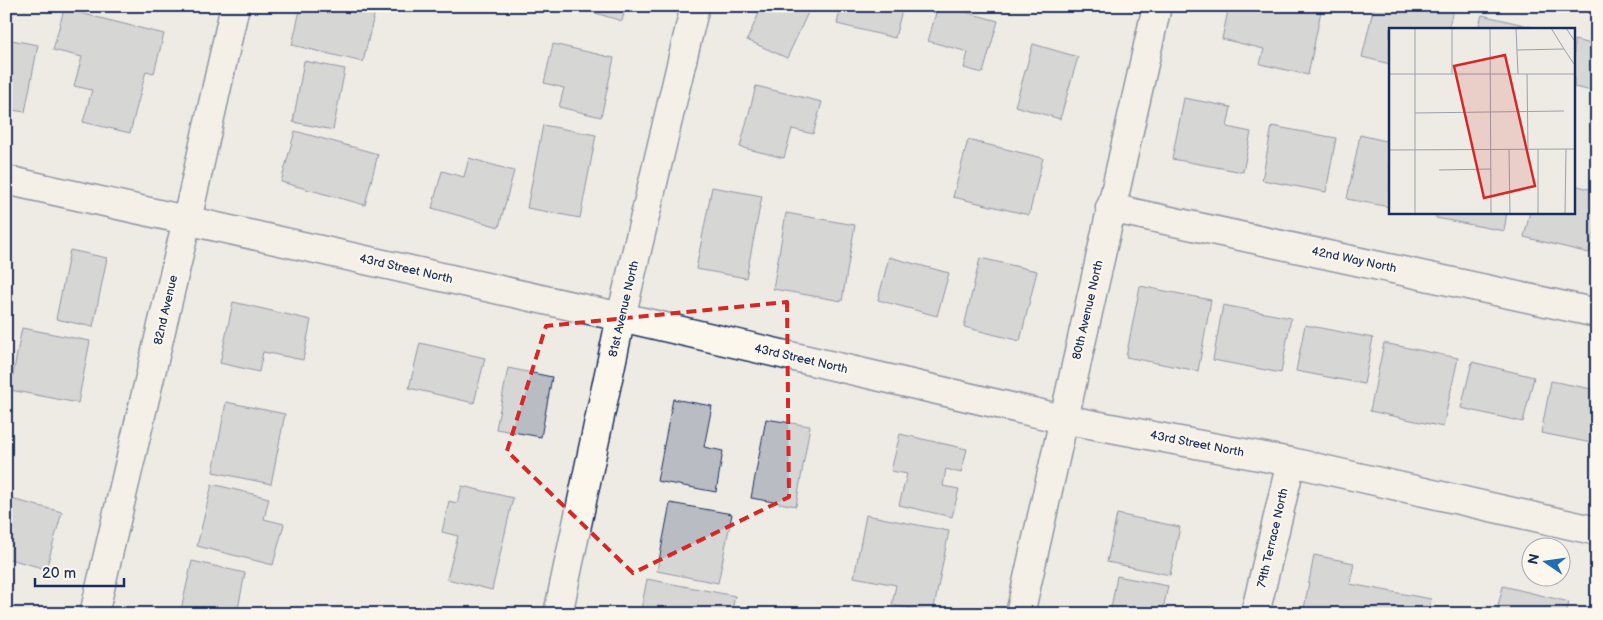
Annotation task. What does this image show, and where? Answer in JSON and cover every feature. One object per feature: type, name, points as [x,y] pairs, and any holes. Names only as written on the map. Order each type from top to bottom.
[{"type":"street","name":"82nd Avenue","points":[[94,614],[187,220],[235,6]]},
{"type":"street","name":"81st Avenue North","points":[[558,614],[622,318],[696,6]]},
{"type":"street","name":"80th Avenue North","points":[[1020,614],[1157,6]]},
{"type":"street","name":"43rd Street North","points":[[6,180],[1063,419],[1291,462],[1597,531]]},
{"type":"street","name":"42nd Way North","points":[[1110,208],[1597,313]]},
{"type":"street","name":"79th Terrace North","points":[[1255,614],[1291,462]]},
{"type":"highlighted area","points":[[787,302],[789,497],[633,573],[507,451],[546,326]]},
{"type":"building","points":[[301,6],[353,6],[375,11],[363,62],[292,45]]},
{"type":"building","points":[[572,6],[626,6],[622,21]]},
{"type":"building","points":[[762,6],[811,6],[787,58],[747,40]]},
{"type":"building","points":[[841,6],[903,6],[895,38],[837,24]]},
{"type":"building","points":[[938,6],[998,21],[983,73],[964,68],[968,52],[928,41]]},
{"type":"building","points":[[1229,6],[1322,6],[1308,75],[1260,64],[1264,49],[1222,39]]},
{"type":"building","points":[[1374,6],[1432,6],[1453,11],[1448,28],[1389,28],[1389,64],[1362,57]]},
{"type":"building","points":[[64,9],[164,34],[154,73],[146,71],[130,133],[83,122],[92,90],[74,86],[82,57],[53,50]]},
{"type":"building","points":[[1482,15],[1537,28],[1478,28]]},
{"type":"building","points":[[6,39],[38,45],[25,112],[6,109]]},
{"type":"building","points":[[1576,40],[1597,45],[1597,92],[1576,87]]},
{"type":"building","points":[[553,44],[614,58],[601,117],[559,107],[564,88],[544,83]]},
{"type":"building","points":[[1033,44],[1078,57],[1060,119],[1015,106]]},
{"type":"building","points":[[304,61],[345,69],[333,130],[293,122]]},
{"type":"building","points":[[756,86],[822,102],[813,134],[792,129],[784,158],[740,147]]},
{"type":"building","points":[[1184,98],[1231,107],[1227,127],[1251,132],[1243,172],[1172,159]]},
{"type":"building","points":[[543,125],[596,135],[580,218],[527,208]]},
{"type":"building","points":[[1272,126],[1336,138],[1326,192],[1262,180]]},
{"type":"building","points":[[295,131],[378,154],[365,205],[281,182]]},
{"type":"building","points":[[1360,135],[1389,142],[1389,207],[1347,199]]},
{"type":"building","points":[[968,140],[1043,158],[1029,215],[953,197]]},
{"type":"building","points":[[469,158],[514,171],[499,227],[432,208],[442,171],[464,177]]},
{"type":"building","points":[[1576,186],[1597,191],[1597,221],[1589,253],[1524,237],[1530,214],[1576,214]]},
{"type":"building","points":[[712,187],[762,196],[746,278],[696,269]]},
{"type":"building","points":[[786,213],[855,225],[842,301],[773,289]]},
{"type":"building","points":[[1437,214],[1507,214],[1504,231],[1436,218]]},
{"type":"building","points":[[70,250],[107,258],[93,327],[56,319]]},
{"type":"building","points":[[889,257],[949,273],[937,316],[878,300]]},
{"type":"building","points":[[980,258],[1037,271],[1020,341],[964,327]]},
{"type":"building","points":[[1140,286],[1211,300],[1198,371],[1126,357]]},
{"type":"building","points":[[233,302],[311,320],[303,360],[263,352],[259,372],[220,363]]},
{"type":"building","points":[[1223,305],[1291,318],[1281,373],[1213,360]]},
{"type":"building","points":[[1305,325],[1373,338],[1364,384],[1296,371]]},
{"type":"building","points":[[22,328],[90,341],[78,403],[10,390]]},
{"type":"building","points":[[420,343],[485,358],[474,403],[409,388]]},
{"type":"building","points":[[1384,343],[1458,358],[1443,427],[1370,411]]},
{"type":"building","points":[[1472,362],[1534,377],[1523,422],[1461,408]]},
{"type":"building","points":[[508,368],[552,377],[541,437],[496,429]]},
{"type":"building","points":[[1551,381],[1597,390],[1597,444],[1541,433]]},
{"type":"building","points":[[673,399],[712,406],[704,447],[723,451],[716,492],[657,481]]},
{"type":"building","points":[[226,402],[285,414],[271,484],[213,472]]},
{"type":"building","points":[[766,419],[810,426],[796,506],[751,498]]},
{"type":"building","points":[[900,434],[967,449],[961,473],[946,469],[943,486],[959,489],[952,517],[899,505],[907,474],[891,471]]},
{"type":"building","points":[[212,484],[269,498],[264,519],[284,524],[273,565],[197,546]]},
{"type":"building","points":[[462,486],[513,498],[492,590],[447,579],[458,536],[442,532],[449,501],[457,503]]},
{"type":"building","points":[[11,499],[62,512],[46,569],[6,558],[6,516]]},
{"type":"building","points":[[670,503],[732,514],[718,583],[657,571]]},
{"type":"building","points":[[1117,514],[1180,527],[1170,575],[1107,562]]},
{"type":"building","points":[[866,515],[949,531],[933,613],[892,605],[896,585],[854,577]]},
{"type":"building","points":[[1314,555],[1354,563],[1350,584],[1431,599],[1428,614],[1303,614]]},
{"type":"building","points":[[192,561],[245,573],[237,614],[180,614]]},
{"type":"building","points":[[1117,576],[1168,586],[1162,614],[1110,614]]},
{"type":"building","points":[[647,579],[735,596],[731,614],[640,614]]},
{"type":"building","points":[[1503,586],[1569,602],[1566,614],[1496,614]]}]
